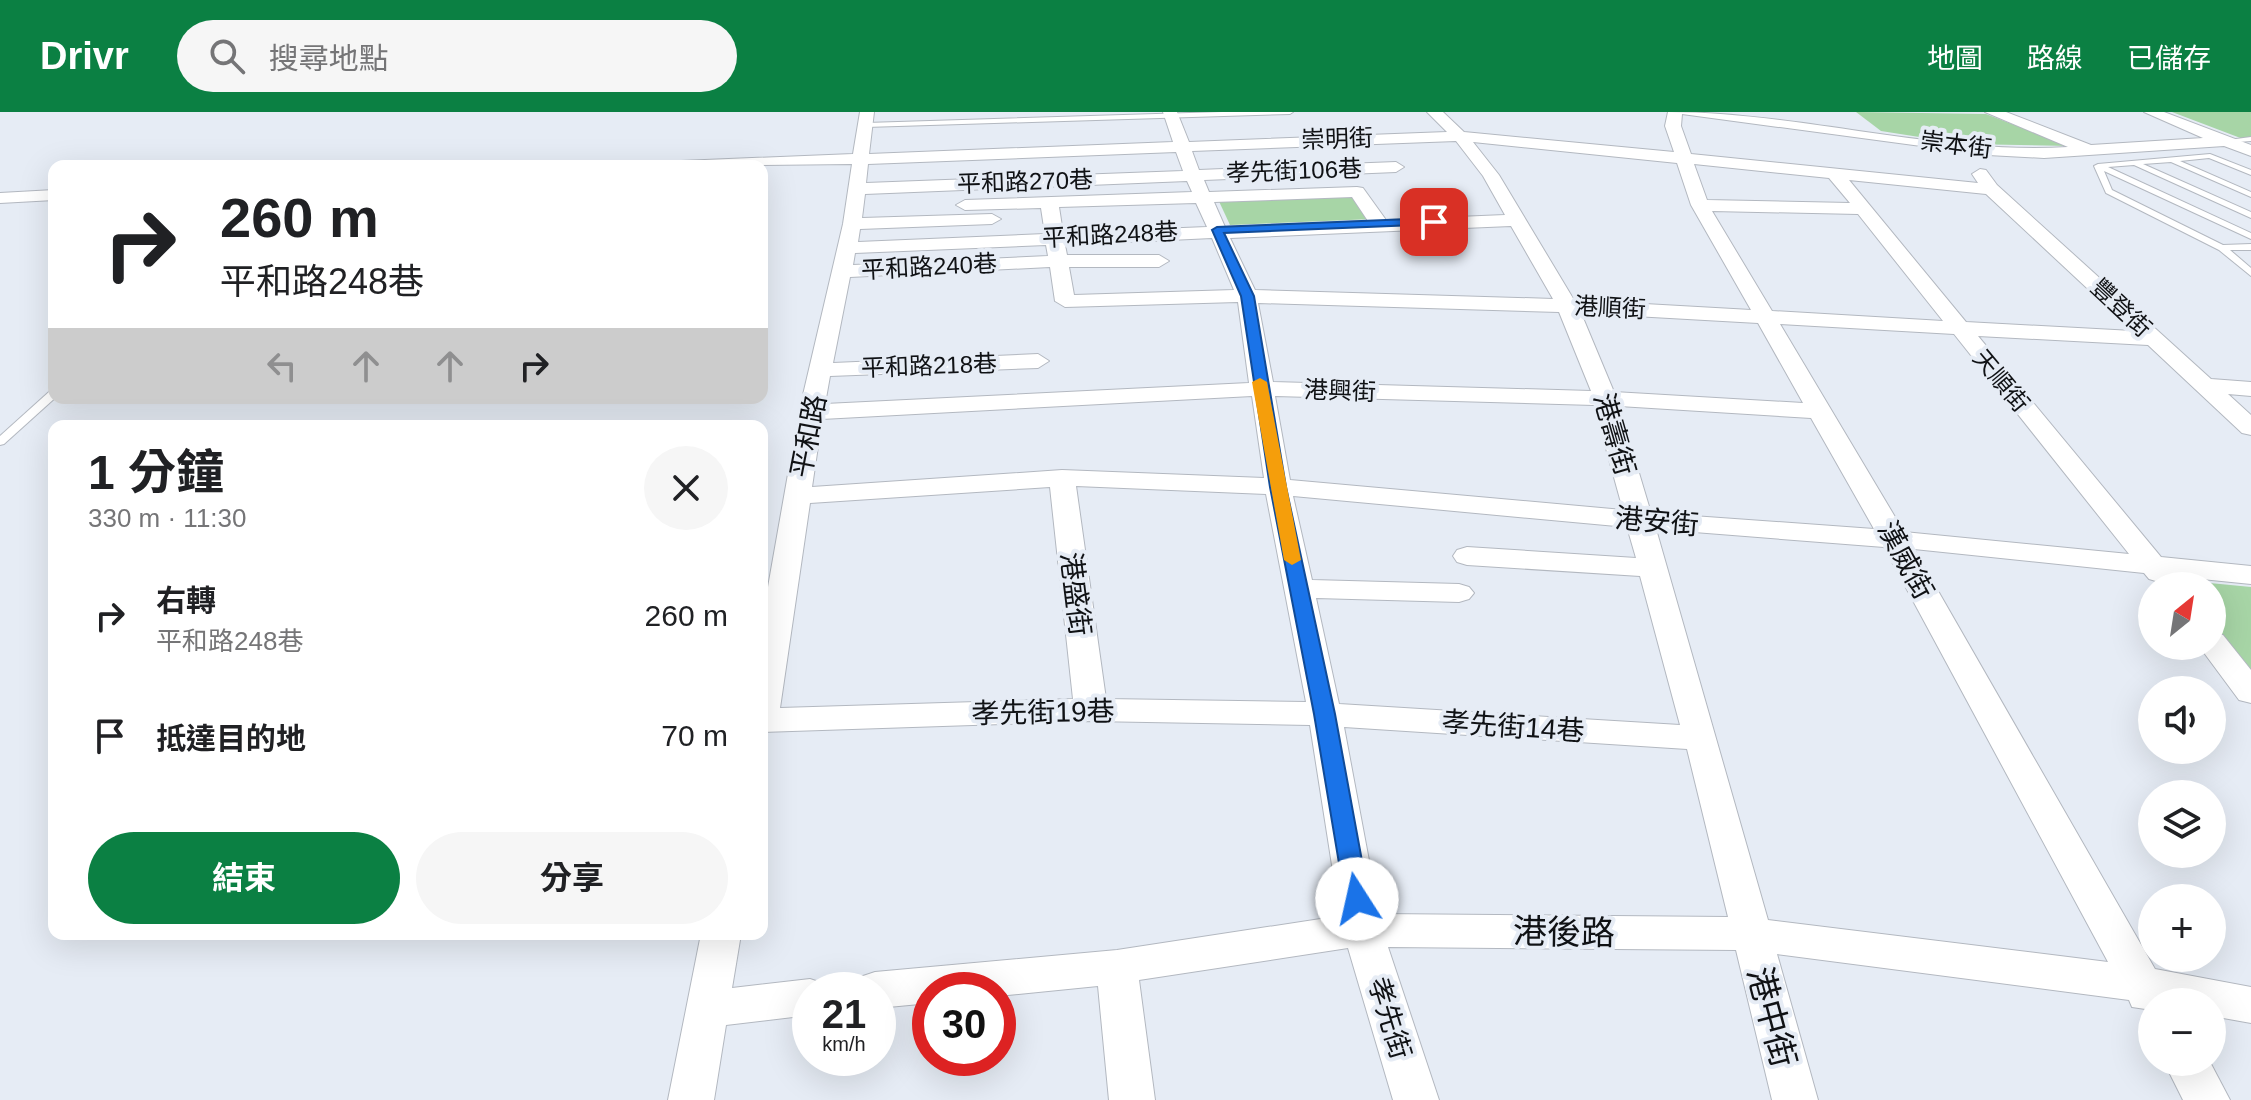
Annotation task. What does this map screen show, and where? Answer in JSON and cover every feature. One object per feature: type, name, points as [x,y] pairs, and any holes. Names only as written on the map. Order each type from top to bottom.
[{"type":"street","points":[[867,116],[878,112]]},
{"type":"street","name":"港壽街","points":[[1434,112],[1460,136],[1491,175],[1567,306],[1604,398],[1701,738],[1750,934]]},
{"type":"street","points":[[1848,112],[1879,136]]},
{"type":"street","points":[[1992,112],[2096,158]]},
{"type":"street","points":[[2151,112],[2251,151]]},
{"type":"street","name":"孝先街","points":[[1170,114],[1247,296],[1260,389],[1325,714],[1362,930],[1416,1100]]},
{"type":"street","name":"平和路","points":[[768,680],[811,412],[847,248],[867,116]]},
{"type":"street","name":"崇本街","points":[[1679,117],[2096,158],[2225,141]]},
{"type":"street","name":"漢威街","points":[[1679,117],[1682,159],[1700,205],[1894,539],[2143,988]]},
{"type":"street","name":"崇明街","points":[[768,162],[1184,144],[1460,136],[1991,189]]},
{"type":"street","name":"豐登街","points":[[1961,146],[1991,189],[2251,428]]},
{"type":"street","name":"孝先街106巷","points":[[1198,186],[1396,167]]},
{"type":"street","name":"天順街","points":[[1835,174],[2158,572]]},
{"type":"street","points":[[963,205],[1049,203],[1198,186],[1357,192],[1379,223]]},
{"type":"street","name":"平和路270巷","points":[[857,189],[1198,186]]},
{"type":"street","points":[[0,198],[48,195]]},
{"type":"street","points":[[1049,203],[1059,261]]},
{"type":"street","points":[[1700,205],[1863,209]]},
{"type":"street","points":[[847,248],[1006,218]]},
{"type":"street","name":"平和路248巷","points":[[847,248],[1379,223],[1516,220]]},
{"type":"street","name":"平和路240巷","points":[[847,248],[1059,261],[1159,261]]},
{"type":"street","name":"港順街","points":[[1059,261],[1065,301],[1247,296],[1567,306],[2154,339]]},
{"type":"street","name":"平和路218巷","points":[[820,370],[1038,361]]},
{"type":"street","points":[[2204,385],[2251,389]]},
{"type":"street","name":"港興街","points":[[811,412],[1260,389],[1604,398],[1821,411]]},
{"type":"street","name":"港安街","points":[[797,496],[1062,478],[1278,487],[1639,520],[1894,539],[2138,573]]},
{"type":"street","name":"港盛街","points":[[1062,478],[1091,710]]},
{"type":"street","points":[[1467,556],[1653,568]]},
{"type":"street","name":"港安街","points":[[2226,575],[2251,575]]},
{"type":"street","points":[[1298,589],[1459,593]]},
{"type":"street","points":[[2226,660],[2251,692]]},
{"type":"street","name":"孝先街19巷","points":[[768,718],[1091,710],[1325,714]]},
{"type":"street","name":"孝先街14巷","points":[[1325,714],[1701,738]]},
{"type":"street","name":"港後路","points":[[896,988],[1117,967],[1270,941],[1362,930],[1750,934],[2138,992]]},
{"type":"street","name":"港中街","points":[[1750,934],[1795,1100]]},
{"type":"street","points":[[691,1100],[720,940]]},
{"type":"street","points":[[1117,967],[1132,1100]]},
{"type":"street","points":[[707,1009],[792,999]]},
{"type":"street","name":"港後路","points":[[2226,1002],[2251,1005]]},
{"type":"street","points":[[2194,1076],[2207,1100]]},
{"type":"lane","points":[[867,116],[1290,112]]},
{"type":"lane","points":[[2225,141],[2251,139]]},
{"type":"lane","points":[[2096,158],[2134,163],[2210,156],[2251,173]]},
{"type":"lane","points":[[2096,158],[2251,236]]},
{"type":"lane","points":[[2096,158],[2109,191],[2222,248],[2249,270]]},
{"type":"lane","points":[[2170,160],[2251,195]]},
{"type":"lane","points":[[2134,163],[2251,215]]},
{"type":"lane","points":[[2222,248],[2251,247]]},
{"type":"lane","points":[[0,442],[48,398]]},
{"type":"green space","points":[[1856,112],[1986,114],[2069,146],[1964,144],[1881,131]]},
{"type":"green space","points":[[2172,112],[2251,112],[2251,142]]},
{"type":"green space","points":[[1354,192],[1373,219],[1230,225],[1217,197]]},
{"type":"green space","points":[[2226,585],[2251,587],[2251,683],[2226,652]]},
{"type":"slow traffic","points":[[1260,382],[1292,560]]},
{"type":"route","points":[[1357,899],[1325,714],[1260,389],[1247,296],[1217,230],[1434,222]]}]
